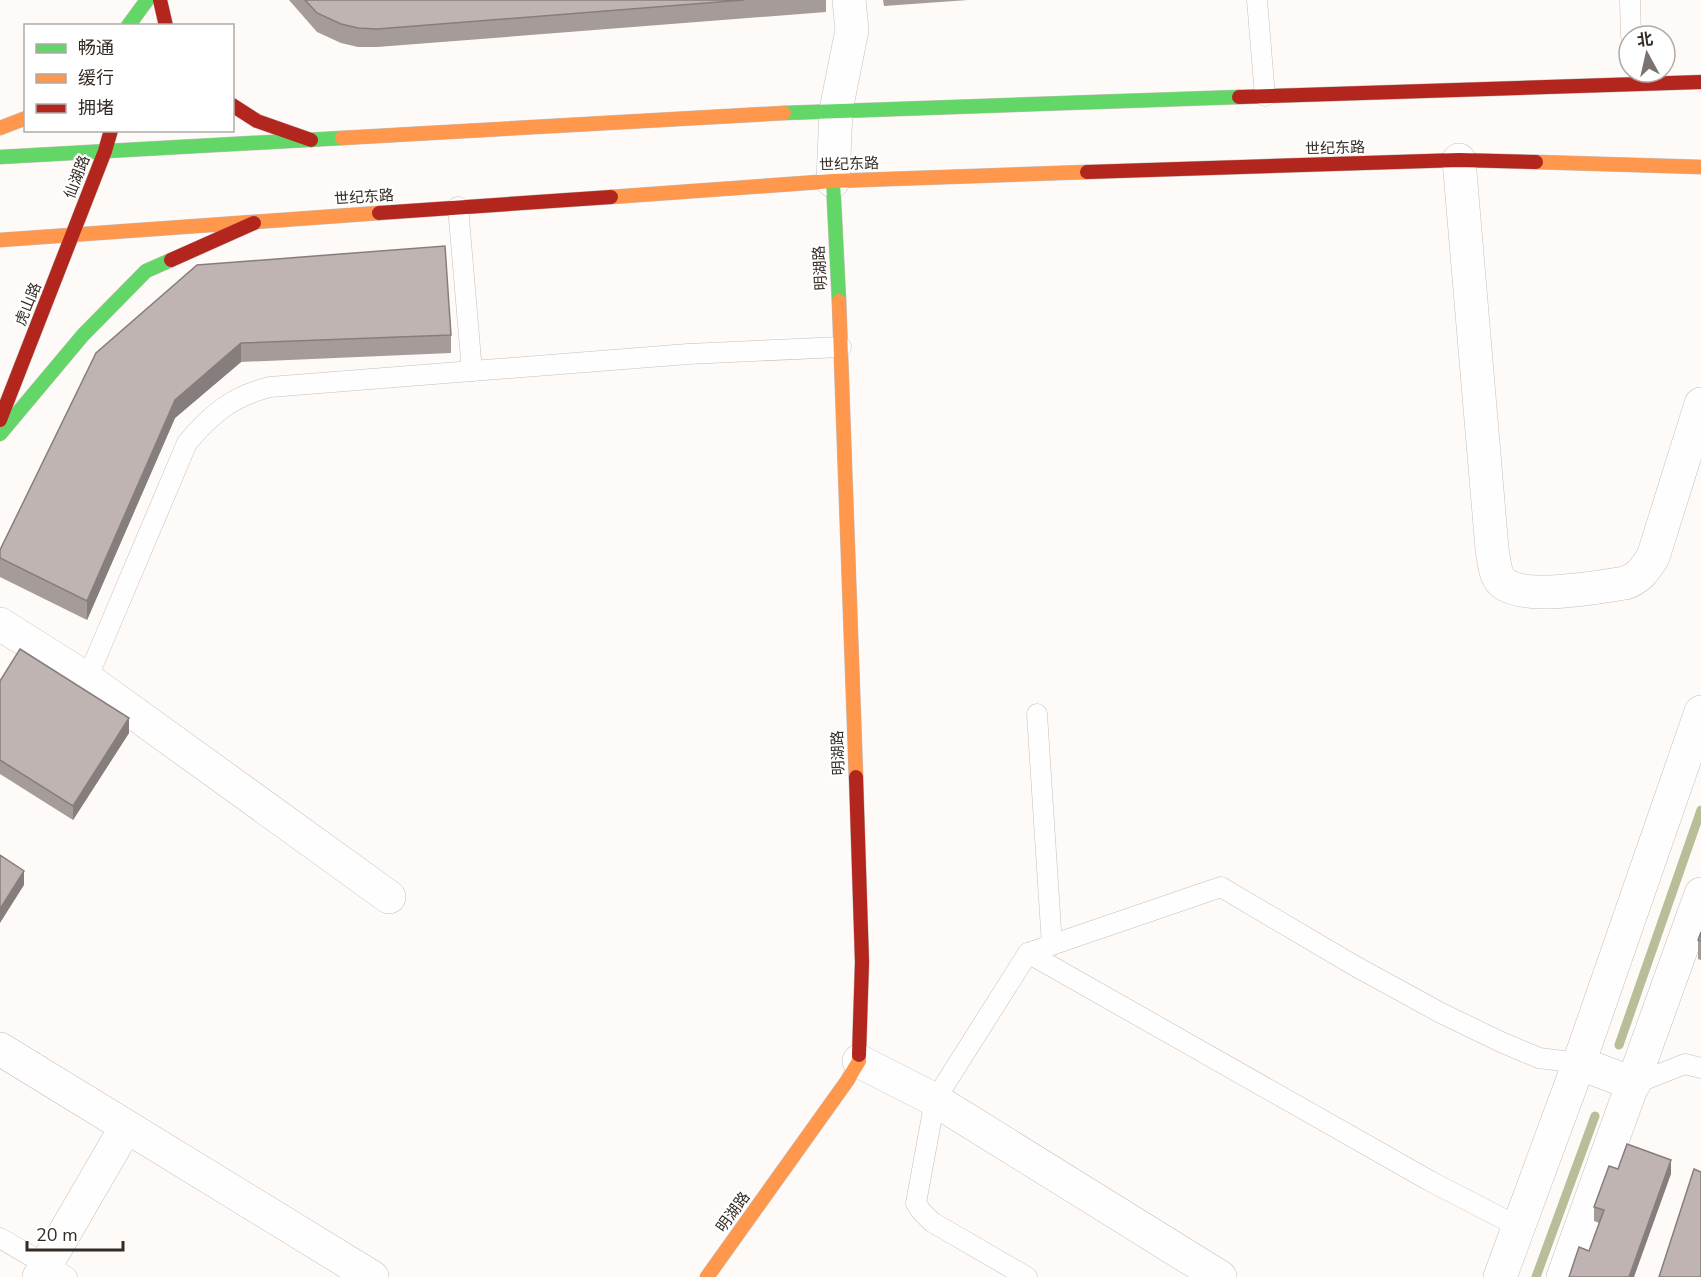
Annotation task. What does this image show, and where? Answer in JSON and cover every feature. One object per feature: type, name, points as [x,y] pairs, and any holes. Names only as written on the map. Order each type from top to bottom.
[{"type":"main road","points":[[129,24],[147,0]]},
{"type":"main road","points":[[144,24],[152,0]]},
{"type":"main road","points":[[160,0],[166,24]]},
{"type":"main road","points":[[0,157],[836,110],[1265,96],[1617,79]]},
{"type":"main road","points":[[1677,81],[1701,82]]},
{"type":"main road","points":[[234,106],[257,121],[311,140]]},
{"type":"main road","points":[[0,128],[24,119]]},
{"type":"main road","name":"仙湖路","points":[[73,235],[110,132]]},
{"type":"main road","name":"世纪东路","points":[[0,240],[833,181],[1459,160],[1701,167]]},
{"type":"main road","name":"明湖路","points":[[707,1277],[859,1061],[862,962],[841,347],[833,181]]},
{"type":"main road","points":[[0,434],[83,335],[146,271],[256,222]]},
{"type":"main road","name":"虎山路","points":[[0,420],[73,235]]},
{"type":"street","points":[[833,181],[836,110],[852,30],[849,0]]},
{"type":"street","points":[[1459,160],[1492,549],[1500,580],[1512,588],[1543,593],[1625,583],[1635,580],[1643,573],[1653,557],[1701,404]]},
{"type":"street","points":[[0,624],[87,679],[389,897]]},
{"type":"street","points":[[1500,1277],[1579,1063],[1701,712]]},
{"type":"street","points":[[1563,1277],[1701,894]]},
{"type":"street","points":[[0,1049],[372,1277]]},
{"type":"street","points":[[859,1061],[935,1100],[1220,1277]]},
{"type":"street","points":[[1579,1063],[1634,1084]]},
{"type":"street","points":[[51,1273],[126,1127]]},
{"type":"lane","points":[[1257,0],[1265,96]]},
{"type":"lane","points":[[1630,0],[1631,24]]},
{"type":"lane","points":[[458,207],[472,371]]},
{"type":"lane","points":[[87,679],[187,443],[216,412],[251,392],[270,387],[688,354],[841,347]]},
{"type":"lane","points":[[1037,714],[1052,945]]},
{"type":"lane","points":[[1027,1277],[932,1222],[915,1203],[935,1100],[1028,953],[1221,888],[1441,1013],[1539,1058],[1579,1063]]},
{"type":"lane","points":[[1028,953],[1430,1181],[1519,1227]]},
{"type":"lane","points":[[1634,1084],[1685,1064],[1701,1068]]},
{"type":"lane","points":[[0,1238],[51,1273]]},
{"type":"building","points":[[305,0],[744,0],[377,29],[341,24],[317,13]]},
{"type":"building","points":[[445,246],[451,335],[241,343],[175,400],[87,601],[0,558],[0,550],[96,353],[197,265]]},
{"type":"building","points":[[20,649],[129,718],[73,806],[0,760],[0,681]]},
{"type":"building","points":[[0,855],[24,871],[0,909]]},
{"type":"building","points":[[1627,1144],[1671,1160],[1629,1277],[1569,1277],[1579,1247],[1589,1251],[1604,1210],[1594,1207],[1609,1166],[1618,1169]]},
{"type":"building","points":[[1694,1169],[1701,1172],[1701,1277],[1659,1277]]},
{"type":"waterway","points":[[1619,1045],[1701,810]]},
{"type":"waterway","points":[[1536,1277],[1595,1116]]},
{"type":"traffic: fast","points":[[129,24],[147,0]]},
{"type":"traffic: fast","points":[[784,113],[1239,97]]},
{"type":"traffic: fast","points":[[0,157],[342,138]]},
{"type":"traffic: fast","points":[[833,181],[839,301]]},
{"type":"traffic: fast","points":[[0,434],[83,335],[146,271],[171,260]]},
{"type":"traffic: slow","points":[[342,138],[784,113]]},
{"type":"traffic: slow","points":[[0,128],[24,119]]},
{"type":"traffic: slow","points":[[1536,162],[1701,167]]},
{"type":"traffic: slow","points":[[611,197],[833,181],[1087,172]]},
{"type":"traffic: slow","points":[[0,240],[379,213]]},
{"type":"traffic: slow","points":[[839,301],[856,777]]},
{"type":"traffic: slow","points":[[707,1277],[847,1081],[859,1061],[859,1055]]},
{"type":"traffic: jam","points":[[160,0],[166,24]]},
{"type":"traffic: jam","points":[[1239,97],[1701,82]]},
{"type":"traffic: jam","points":[[234,106],[257,121],[311,140]]},
{"type":"traffic: jam","points":[[0,420],[110,132]]},
{"type":"traffic: jam","points":[[1087,172],[1459,160],[1536,162]]},
{"type":"traffic: jam","points":[[379,213],[611,197]]},
{"type":"traffic: jam","points":[[171,260],[254,223]]},
{"type":"traffic: jam","points":[[856,777],[862,962],[859,1055]]}]
